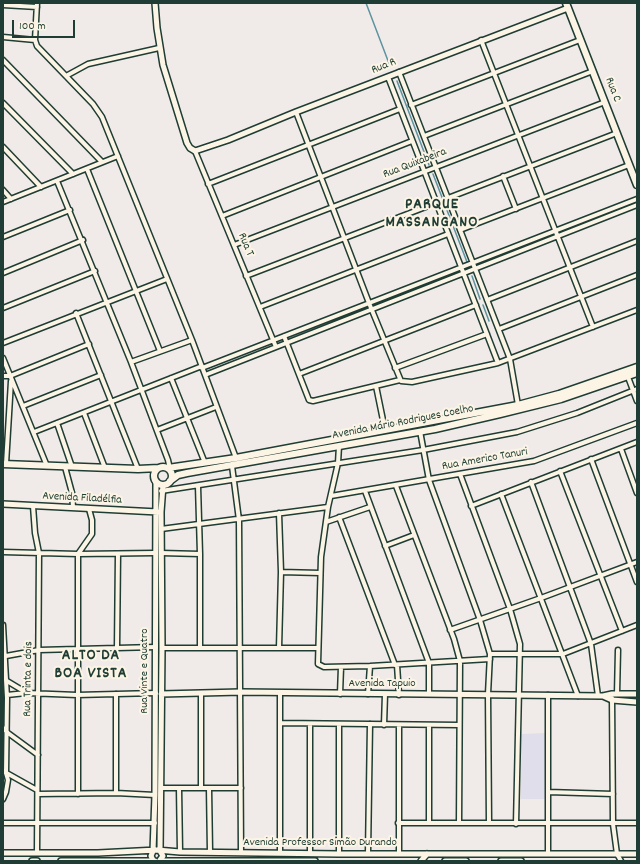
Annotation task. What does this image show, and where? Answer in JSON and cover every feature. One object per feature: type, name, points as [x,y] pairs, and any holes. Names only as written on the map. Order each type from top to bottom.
[{"type":"main road","name":"Rua C","points":[[567,5],[637,186]]},
{"type":"main road","name":"Avenida Mário Rodrigues Coelho","points":[[169,469],[205,464],[518,405],[566,392],[637,368]]},
{"type":"main road","name":"Avenida Mário Rodrigues Coelho","points":[[170,481],[182,474],[420,432],[542,404],[637,373]]},
{"type":"main road","points":[[5,464],[65,467],[138,469],[159,468],[169,469],[172,474],[170,481],[163,485],[156,481],[155,472],[159,468]]},
{"type":"street","name":"Rua T","points":[[155,3],[159,48],[183,130],[189,146],[195,151],[276,347]]},
{"type":"street","points":[[4,4],[37,5],[35,40],[39,50],[99,111],[192,340],[236,458]]},
{"type":"street","name":"Rua R","points":[[195,151],[209,147],[388,77],[567,5]]},
{"type":"street","points":[[3,38],[35,40]]},
{"type":"street","points":[[481,40],[593,327]]},
{"type":"street","points":[[411,105],[580,40]]},
{"type":"street","points":[[66,76],[88,64],[159,48]]},
{"type":"street","points":[[3,60],[102,162]]},
{"type":"street","points":[[424,136],[593,71]]},
{"type":"street","points":[[399,72],[510,359],[518,405]]},
{"type":"street","points":[[388,77],[498,363]]},
{"type":"street","name":"Rua Quixabeira","points":[[234,245],[435,166],[605,102]]},
{"type":"street","points":[[3,103],[73,174]]},
{"type":"street","points":[[208,184],[400,109]]},
{"type":"street","points":[[296,112],[356,270],[400,380]]},
{"type":"street","points":[[448,198],[616,133]]},
{"type":"street","points":[[222,216],[412,141]]},
{"type":"street","points":[[3,147],[41,187]]},
{"type":"street","points":[[3,202],[118,156]]},
{"type":"street","points":[[460,230],[628,165]]},
{"type":"street","points":[[87,169],[160,351]]},
{"type":"street","points":[[503,176],[516,209]]},
{"type":"street","points":[[57,181],[83,240],[131,362],[157,430],[169,469]]},
{"type":"street","points":[[3,190],[11,199]]},
{"type":"street","points":[[34,432],[637,199]]},
{"type":"street","points":[[246,276],[436,203]]},
{"type":"street","points":[[205,375],[475,268],[558,238],[637,205]]},
{"type":"street","points":[[3,237],[70,210]]},
{"type":"street","points":[[260,307],[448,234]]},
{"type":"street","points":[[3,273],[83,240]]},
{"type":"street","points":[[487,300],[637,241]]},
{"type":"street","points":[[3,308],[95,271]]},
{"type":"street","points":[[499,329],[637,275]]},
{"type":"street","points":[[3,342],[167,279]]},
{"type":"street","points":[[299,374],[476,305]]},
{"type":"street","points":[[284,336],[307,397],[313,401],[400,380],[404,382],[412,382],[498,363],[637,310]]},
{"type":"street","points":[[76,313],[138,469]]},
{"type":"street","points":[[395,368],[487,334]]},
{"type":"street","points":[[131,362],[192,340]]},
{"type":"street","points":[[3,376],[10,378],[88,344]]},
{"type":"street","points":[[3,358],[47,466]]},
{"type":"street","points":[[23,406],[101,375]]},
{"type":"street","points":[[628,377],[635,390],[637,401]]},
{"type":"street","points":[[5,464],[10,378]]},
{"type":"street","points":[[171,378],[205,464]]},
{"type":"street","points":[[376,386],[385,430]]},
{"type":"street","points":[[161,492],[423,450],[528,429],[635,390]]},
{"type":"street","points":[[157,430],[216,407]]},
{"type":"street","points":[[84,413],[105,468]]},
{"type":"street","points":[[57,423],[72,467]]},
{"type":"street","name":"Rua Americo Tanuri","points":[[331,496],[540,460],[637,423]]},
{"type":"street","points":[[420,432],[429,480],[480,620],[490,657],[488,694],[489,824]]},
{"type":"street","points":[[471,506],[637,442]]},
{"type":"street","points":[[339,446],[338,463],[328,507],[320,573],[317,662],[319,666],[341,667],[429,664],[490,657],[563,654],[637,625]]},
{"type":"street","points":[[621,449],[637,493]]},
{"type":"street","points":[[591,459],[637,582]]},
{"type":"street","points":[[232,466],[239,520],[241,648],[241,852]]},
{"type":"street","points":[[65,467],[72,493],[73,507]]},
{"type":"street","points":[[560,471],[622,631]]},
{"type":"street","points":[[460,474],[518,634],[520,655],[516,824]]},
{"type":"street","name":"Rua Vinte e Quatro","points":[[156,481],[158,512],[156,648],[159,693]]},
{"type":"street","points":[[531,482],[591,644],[600,696]]},
{"type":"street","name":"Rua Vinte e Quatro","points":[[158,702],[161,788],[160,851],[163,856],[157,861],[151,856],[154,851],[158,702],[162,648],[158,553],[161,529],[158,512],[163,485]]},
{"type":"street","points":[[198,486],[200,647]]},
{"type":"street","points":[[396,486],[450,630],[460,661],[459,823]]},
{"type":"street","points":[[365,491],[429,664],[429,694]]},
{"type":"street","points":[[502,494],[578,696]]},
{"type":"street","name":"Avenida Filadélfia","points":[[3,504],[158,512]]},
{"type":"street","name":"Rua Trinta e dois","points":[[33,506],[34,533],[39,553],[38,823],[33,861]]},
{"type":"street","points":[[161,529],[239,520],[279,512],[328,507]]},
{"type":"street","points":[[326,522],[370,507]]},
{"type":"street","points":[[78,794],[78,554],[92,534],[92,520],[89,509]]},
{"type":"street","points":[[279,512],[281,572],[279,648]]},
{"type":"street","points":[[340,517],[396,665],[399,694]]},
{"type":"street","points":[[385,546],[414,535]]},
{"type":"street","points":[[3,552],[78,554],[200,554]]},
{"type":"street","points":[[117,648],[118,554]]},
{"type":"street","points":[[450,630],[637,562]]},
{"type":"street","points":[[281,572],[320,573]]},
{"type":"street","points":[[3,625],[6,656],[4,666],[7,681],[6,697],[8,734],[5,772],[8,786],[3,797]]},
{"type":"street","points":[[6,656],[39,650],[156,648]]},
{"type":"street","points":[[162,648],[318,648]]},
{"type":"street","points":[[618,650],[615,694],[612,700],[613,824],[617,854],[621,861]]},
{"type":"street","points":[[368,694],[370,666]]},
{"type":"street","points":[[340,694],[341,667]]},
{"type":"street","points":[[7,681],[27,693]]},
{"type":"street","name":"Avenida Tapuio","points":[[27,693],[77,695],[241,692],[280,694],[488,694],[578,696],[637,694]]},
{"type":"street","points":[[6,697],[27,693]]},
{"type":"street","points":[[201,693],[201,788]]},
{"type":"street","points":[[116,694],[116,793]]},
{"type":"street","points":[[280,694],[280,853]]},
{"type":"street","points":[[384,725],[385,694]]},
{"type":"street","points":[[548,695],[548,854]]},
{"type":"street","name":"Avenida Tapuio","points":[[600,696],[612,700],[637,702]]},
{"type":"street","points":[[280,723],[459,725]]},
{"type":"street","points":[[310,724],[310,853]]},
{"type":"street","points":[[339,724],[340,854]]},
{"type":"street","points":[[368,853],[370,724]]},
{"type":"street","points":[[399,725],[399,853]]},
{"type":"street","points":[[429,725],[429,823]]},
{"type":"street","points":[[3,728],[8,734],[38,755]]},
{"type":"street","points":[[5,772],[37,792],[155,795]]},
{"type":"street","points":[[161,788],[241,788]]},
{"type":"street","points":[[179,788],[180,852]]},
{"type":"street","points":[[209,788],[210,852]]},
{"type":"street","points":[[548,792],[613,794]]},
{"type":"street","points":[[3,823],[155,823]]},
{"type":"street","points":[[398,823],[637,823]]},
{"type":"street","points":[[154,830],[161,830]]},
{"type":"street","name":"Avenida Professor Simão Durando","points":[[3,853],[160,851],[340,854],[637,854]]},
{"type":"street","points":[[122,861],[123,855],[130,852]]},
{"type":"street","points":[[462,853],[462,861]]},
{"type":"street","points":[[420,861],[428,854]]},
{"type":"street","points":[[557,861],[558,854]]},
{"type":"street","name":"Avenida Professor Simão Durando","points":[[61,861],[315,861]]},
{"type":"street","points":[[444,861],[466,861]]},
{"type":"street","points":[[501,861],[521,861]]},
{"type":"shaded area","points":[[545,733],[545,799],[521,799],[521,734]]},
{"type":"waterway","points":[[366,3],[390,66]]},
{"type":"waterway","points":[[397,81],[429,165]]},
{"type":"waterway","points":[[433,174],[467,262]]},
{"type":"waterway","points":[[472,276],[480,299]]},
{"type":"waterway","points":[[483,305],[489,321]]},
{"type":"district","name":"PARQUE MASSANGANO","points":[[432,215]]},
{"type":"district","name":"ALTO DA BOA VISTA","points":[[91,666]]}]
